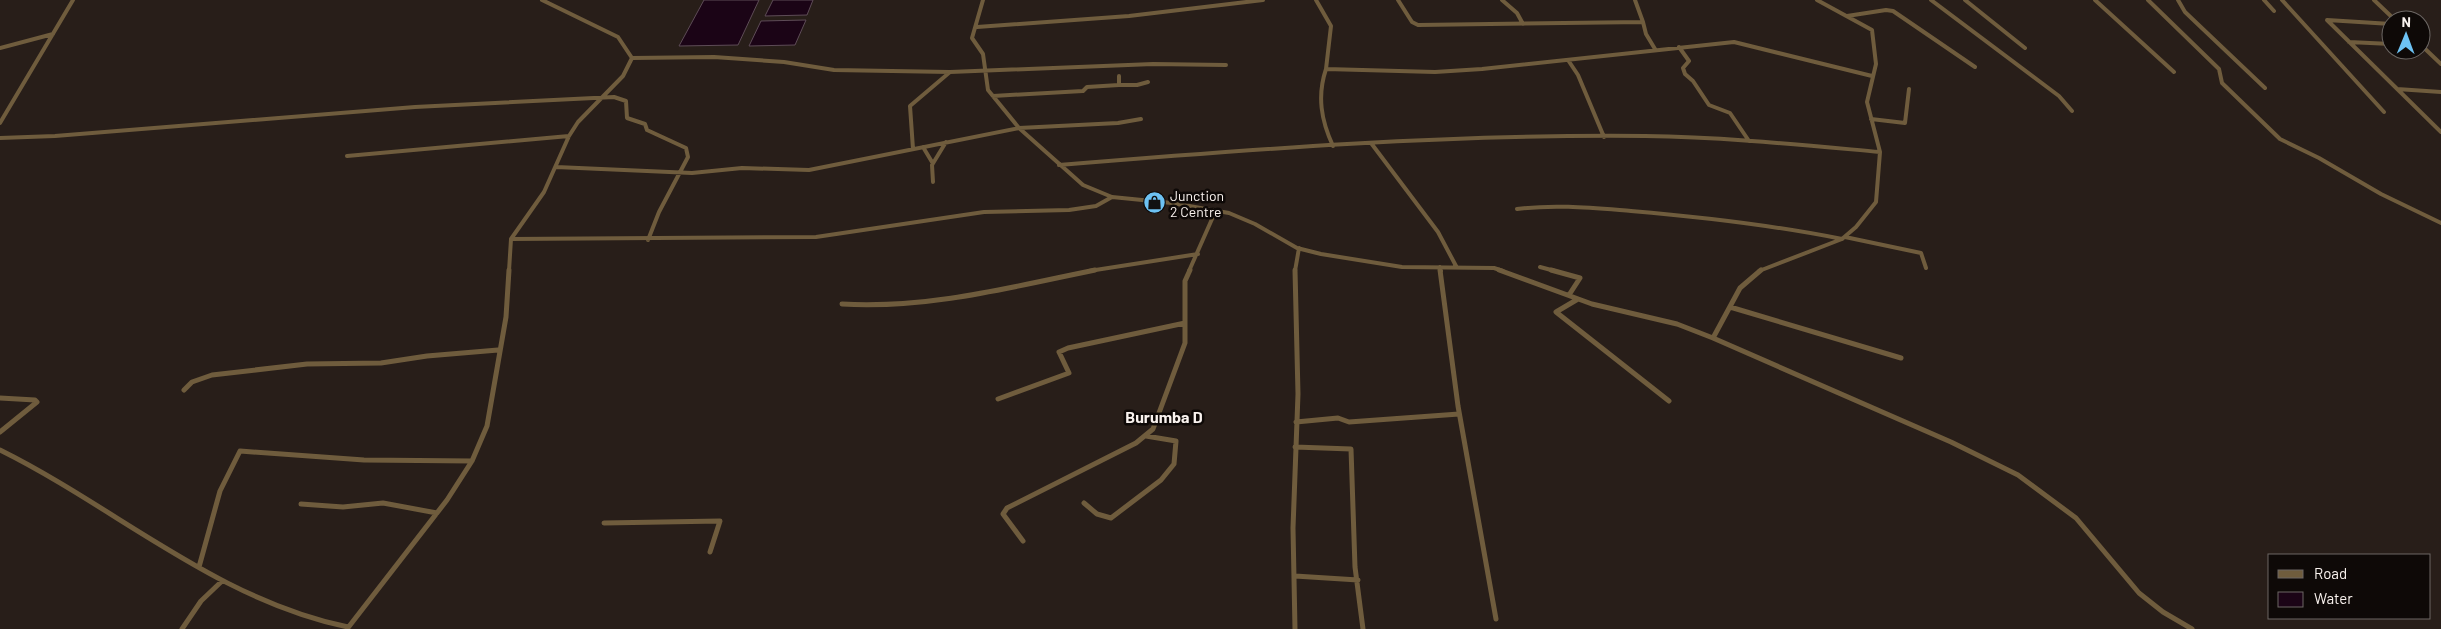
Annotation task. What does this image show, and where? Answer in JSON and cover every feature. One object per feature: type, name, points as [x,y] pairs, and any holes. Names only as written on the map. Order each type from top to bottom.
[{"type":"street","points":[[0,122],[73,0]]},
{"type":"street","points":[[542,0],[618,38],[626,46],[632,58]]},
{"type":"street","points":[[983,0],[973,42],[983,54],[988,90],[1019,128],[1083,185],[1112,197],[1216,210],[1255,224],[1299,248],[1402,267],[1456,266],[1494,268],[1614,310],[1677,324],[1713,338],[1951,442],[2018,475],[2076,518],[2139,593],[2162,612],[2192,629]]},
{"type":"street","points":[[976,27],[1130,16],[1263,0]]},
{"type":"street","points":[[1316,0],[1331,26],[1326,69],[1320,89],[1321,113],[1325,130],[1333,146]]},
{"type":"street","points":[[1398,0],[1412,22],[1418,25],[1643,22]]},
{"type":"street","points":[[1502,0],[1517,13],[1523,24]]},
{"type":"street","points":[[1635,0],[1646,34],[1655,49]]},
{"type":"street","points":[[1713,338],[1722,326],[1730,307],[1745,282],[1758,272],[1844,238],[1876,202],[1880,152],[1867,102],[1876,64],[1872,30],[1817,0]]},
{"type":"street","points":[[1931,0],[2059,96],[2072,111]]},
{"type":"street","points":[[1966,0],[2025,48]]},
{"type":"street","points":[[2095,0],[2174,72]]},
{"type":"street","points":[[2148,0],[2219,69],[2221,82],[2272,133],[2381,194],[2441,224]]},
{"type":"street","points":[[2178,0],[2185,12],[2266,88]]},
{"type":"street","points":[[2264,0],[2274,11]]},
{"type":"street","points":[[2282,0],[2332,52],[2384,112]]},
{"type":"street","points":[[2374,0],[2384,10]]},
{"type":"street","points":[[1845,16],[1886,10],[1893,11],[1975,67]]},
{"type":"street","points":[[2381,23],[2327,20],[2441,132]]},
{"type":"street","points":[[0,48],[52,34]]},
{"type":"street","points":[[1326,69],[1343,71],[1435,72],[1737,42],[1872,76]]},
{"type":"street","points":[[2349,42],[2381,44]]},
{"type":"street","points":[[1679,47],[1689,61],[1683,68],[1685,74],[1693,81],[1711,107],[1730,113],[1749,141]]},
{"type":"street","points":[[2431,55],[2441,64]]},
{"type":"street","points":[[632,58],[714,57],[784,62],[842,70],[950,72],[1153,64],[1226,65]]},
{"type":"street","points":[[0,450],[32,466],[132,529],[222,581],[319,621],[348,628],[437,513],[472,460],[487,426],[498,350],[506,316],[511,239],[544,192],[568,136],[578,122],[606,96],[623,76],[632,58]]},
{"type":"street","points":[[1568,60],[1578,75],[1604,138]]},
{"type":"street","points":[[913,149],[910,106],[950,72]]},
{"type":"street","points":[[1119,76],[1119,85]]},
{"type":"street","points":[[993,96],[1076,92],[1091,86],[1137,85],[1148,82]]},
{"type":"street","points":[[1870,119],[1905,123],[1909,89]]},
{"type":"street","points":[[2396,89],[2441,92]]},
{"type":"street","points":[[0,138],[55,136],[172,125],[606,96],[626,100],[627,118],[638,120],[645,124],[647,130],[657,136],[686,148],[688,157],[679,172],[648,240]]},
{"type":"street","points":[[556,167],[679,172],[742,168],[815,169],[1019,128],[1118,123],[1141,119]]},
{"type":"street","points":[[347,156],[568,136]]},
{"type":"street","points":[[1059,165],[1217,151],[1431,140],[1646,136],[1749,141],[1880,152]]},
{"type":"street","points":[[933,182],[930,172],[932,163],[934,157],[946,142]]},
{"type":"street","points":[[1371,143],[1438,232],[1456,266]]},
{"type":"street","points":[[923,147],[931,157],[932,163]]},
{"type":"street","points":[[511,239],[648,240],[835,236],[858,230],[934,221],[984,212],[1070,210],[1096,206],[1112,197]]},
{"type":"street","points":[[1516,209],[1544,207],[1596,209],[1763,224],[1921,253],[1926,268]]},
{"type":"street","points":[[1023,541],[1003,514],[1007,508],[1074,477],[1146,436],[1153,428],[1185,343],[1185,281],[1216,210]]},
{"type":"street","points":[[1295,629],[1293,528],[1298,375],[1296,270],[1299,248]]},
{"type":"street","points":[[842,304],[877,306],[953,299],[1115,266],[1198,254]]},
{"type":"street","points":[[1440,267],[1459,414],[1496,619]]},
{"type":"street","points":[[1540,267],[1580,278],[1569,295]]},
{"type":"street","points":[[1578,298],[1556,312],[1598,343],[1669,402]]},
{"type":"street","points":[[1730,307],[1901,358]]},
{"type":"street","points":[[998,399],[1069,373],[1059,352],[1068,348],[1185,324]]},
{"type":"street","points":[[184,390],[192,382],[212,375],[307,364],[390,362],[427,356],[498,350]]},
{"type":"street","points":[[0,398],[35,400],[37,402],[0,432]]},
{"type":"street","points":[[1296,422],[1338,418],[1350,422],[1459,414]]},
{"type":"street","points":[[1084,503],[1098,514],[1111,518],[1162,480],[1174,464],[1176,442],[1146,436]]},
{"type":"street","points":[[1295,447],[1351,449],[1355,567],[1363,629]]},
{"type":"street","points":[[200,567],[221,485],[240,450],[372,460],[472,460]]},
{"type":"street","points":[[301,504],[343,507],[384,504],[437,513]]},
{"type":"street","points":[[604,523],[720,521],[710,552]]},
{"type":"street","points":[[1294,576],[1331,576],[1358,580]]},
{"type":"street","points":[[182,629],[201,602],[222,581]]},
{"type":"water","points":[[704,0],[759,0],[738,45],[679,46]]},
{"type":"water","points":[[773,0],[813,0],[807,15],[765,16]]},
{"type":"water","points":[[806,20],[795,45],[749,46],[761,21]]},
{"type":"place","name":"Junction 2 Centre","points":[[1154,203]]},
{"type":"district","name":"Burumba D","points":[[1164,416]]}]
